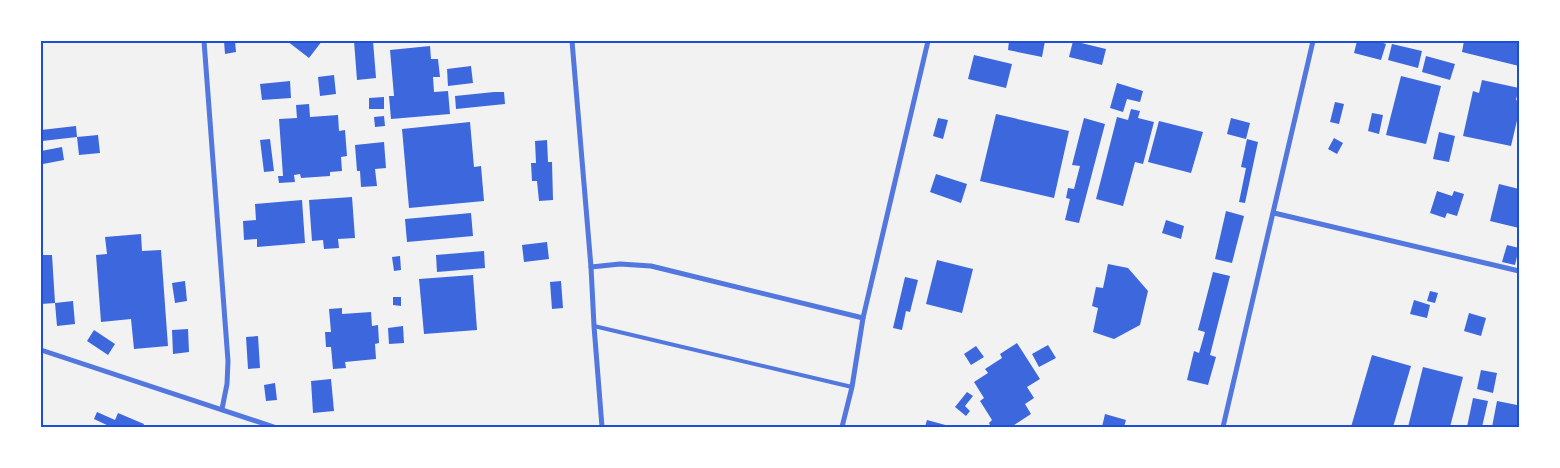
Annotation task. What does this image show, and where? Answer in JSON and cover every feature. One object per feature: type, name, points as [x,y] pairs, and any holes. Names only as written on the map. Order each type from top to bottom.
[{"type":"street","points":[[204,41],[228,361],[227,384],[222,409]]},
{"type":"street","points":[[572,41],[602,427]]},
{"type":"street","points":[[842,427],[852,387],[863,318],[928,41]]},
{"type":"street","points":[[1223,427],[1313,41]]},
{"type":"street","points":[[1274,213],[1519,271]]},
{"type":"street","points":[[591,267],[620,264],[651,266],[863,318]]},
{"type":"street","points":[[41,350],[274,427]]},
{"type":"lane","points":[[594,326],[852,387]]},
{"type":"building","points":[[224,41],[235,41],[236,52],[225,54]]},
{"type":"building","points":[[287,41],[322,41],[309,58]]},
{"type":"building","points":[[354,41],[373,41],[376,78],[357,80]]},
{"type":"building","points":[[1009,41],[1045,41],[1042,57],[1008,50]]},
{"type":"building","points":[[1073,41],[1106,49],[1102,65],[1069,57]]},
{"type":"building","points":[[1357,41],[1377,41],[1386,44],[1381,60],[1354,53]]},
{"type":"building","points":[[1464,41],[1519,41],[1519,66],[1462,52]]},
{"type":"building","points":[[1392,44],[1422,51],[1418,68],[1388,60]]},
{"type":"building","points":[[430,46],[431,59],[438,59],[440,77],[433,77],[434,92],[448,91],[450,114],[391,119],[389,96],[394,96],[390,50]]},
{"type":"building","points":[[974,55],[1012,64],[1006,88],[968,79]]},
{"type":"building","points":[[1426,56],[1455,64],[1450,80],[1422,72]]},
{"type":"building","points":[[471,66],[473,83],[448,86],[447,69]]},
{"type":"building","points":[[334,75],[336,94],[320,96],[318,77]]},
{"type":"building","points":[[1401,76],[1441,86],[1426,144],[1386,135]]},
{"type":"building","points":[[1482,80],[1519,88],[1516,100],[1519,101],[1519,112],[1511,146],[1463,136],[1473,91],[1479,93]]},
{"type":"building","points":[[290,81],[291,98],[262,100],[260,84]]},
{"type":"building","points":[[1117,83],[1143,91],[1140,102],[1127,99],[1123,112],[1110,108]]},
{"type":"building","points":[[504,92],[505,104],[456,109],[455,96]]},
{"type":"building","points":[[384,97],[384,109],[369,109],[369,98]]},
{"type":"building","points":[[1335,102],[1344,104],[1339,124],[1330,122]]},
{"type":"building","points":[[309,104],[310,117],[338,115],[339,131],[345,130],[347,156],[341,157],[342,171],[330,172],[330,176],[301,178],[300,174],[294,175],[295,182],[279,183],[278,176],[283,176],[279,119],[297,118],[296,105]]},
{"type":"building","points":[[1131,109],[1140,111],[1138,118],[1154,122],[1143,164],[1135,162],[1123,206],[1096,199],[1117,117],[1128,120]]},
{"type":"building","points":[[1372,113],[1383,115],[1379,134],[1368,131]]},
{"type":"building","points":[[996,114],[1069,131],[1054,198],[980,181]]},
{"type":"building","points":[[384,116],[385,126],[375,127],[374,117]]},
{"type":"building","points":[[938,118],[948,120],[943,139],[933,136]]},
{"type":"building","points":[[1084,118],[1105,124],[1079,223],[1065,220],[1070,199],[1066,198],[1068,188],[1074,189],[1080,166],[1072,165]]},
{"type":"building","points":[[1231,118],[1250,123],[1246,139],[1227,134]]},
{"type":"building","points":[[1159,121],[1203,132],[1191,173],[1148,162]]},
{"type":"building","points":[[470,122],[474,167],[481,166],[484,201],[409,208],[402,129]]},
{"type":"building","points":[[76,126],[77,137],[42,141],[41,130]]},
{"type":"building","points":[[1439,132],[1455,136],[1449,162],[1433,159]]},
{"type":"building","points":[[98,135],[100,153],[79,155],[77,137]]},
{"type":"building","points":[[1334,138],[1343,143],[1337,154],[1328,149]]},
{"type":"building","points":[[270,139],[274,171],[264,172],[260,140]]},
{"type":"building","points":[[1247,139],[1258,142],[1245,203],[1239,202],[1246,168],[1241,167]]},
{"type":"building","points":[[547,140],[548,162],[552,162],[553,200],[539,201],[537,181],[532,181],[531,163],[536,163],[535,141]]},
{"type":"building","points":[[384,142],[386,168],[375,169],[377,186],[361,187],[360,171],[357,171],[355,145]]},
{"type":"building","points":[[62,147],[64,160],[43,164],[41,151]]},
{"type":"building","points":[[936,174],[967,184],[961,203],[930,192]]},
{"type":"building","points":[[1499,184],[1519,189],[1519,228],[1490,221]]},
{"type":"building","points":[[1437,191],[1452,196],[1454,191],[1464,194],[1457,216],[1447,213],[1445,218],[1430,213]]},
{"type":"building","points":[[352,197],[355,238],[338,239],[339,248],[324,249],[323,240],[312,241],[309,200]]},
{"type":"building","points":[[302,200],[305,243],[257,247],[257,239],[244,240],[243,221],[256,220],[255,204]]},
{"type":"building","points":[[1226,211],[1244,216],[1232,263],[1215,259]]},
{"type":"building","points":[[471,213],[473,236],[407,242],[405,219]]},
{"type":"building","points":[[1166,220],[1184,226],[1181,239],[1162,233]]},
{"type":"building","points":[[141,234],[142,251],[161,250],[168,346],[134,349],[131,319],[101,322],[96,255],[107,254],[105,237]]},
{"type":"building","points":[[547,242],[549,259],[524,262],[522,245]]},
{"type":"building","points":[[1507,245],[1519,248],[1515,265],[1502,262]]},
{"type":"building","points":[[484,251],[485,268],[437,272],[436,255]]},
{"type":"building","points":[[41,255],[52,255],[55,303],[41,304]]},
{"type":"building","points":[[400,256],[401,270],[394,271],[392,257]]},
{"type":"building","points":[[937,260],[973,269],[962,313],[926,304]]},
{"type":"building","points":[[1108,264],[1128,268],[1148,291],[1140,325],[1114,339],[1093,332],[1098,308],[1092,306],[1096,287],[1103,288]]},
{"type":"building","points":[[1213,272],[1230,276],[1210,355],[1216,357],[1208,385],[1187,380],[1194,351],[1199,353],[1205,332],[1198,330]]},
{"type":"building","points":[[473,275],[477,330],[424,334],[419,279]]},
{"type":"building","points":[[905,277],[918,280],[910,312],[906,311],[902,330],[893,328]]},
{"type":"building","points":[[185,281],[187,301],[175,303],[172,283]]},
{"type":"building","points":[[561,281],[563,308],[552,309],[550,282]]},
{"type":"building","points":[[1430,291],[1438,293],[1435,303],[1427,301]]},
{"type":"building","points":[[393,297],[401,297],[401,306],[393,305]]},
{"type":"building","points":[[1414,300],[1430,305],[1427,318],[1410,314]]},
{"type":"building","points":[[73,301],[75,324],[57,326],[55,303]]},
{"type":"building","points":[[342,308],[342,314],[371,312],[372,326],[378,325],[379,343],[375,344],[376,359],[345,362],[346,368],[333,369],[331,347],[326,347],[325,332],[331,332],[329,309]]},
{"type":"building","points":[[1469,313],[1486,318],[1481,336],[1464,331]]},
{"type":"building","points":[[403,326],[404,343],[389,344],[388,328]]},
{"type":"building","points":[[188,329],[189,352],[173,354],[172,330]]},
{"type":"building","points":[[94,330],[115,344],[108,355],[87,341]]},
{"type":"building","points":[[258,336],[260,368],[248,369],[246,337]]},
{"type":"building","points":[[1017,343],[1040,379],[1027,387],[1034,398],[1025,404],[1031,414],[1011,427],[991,427],[989,423],[992,420],[980,401],[984,398],[974,382],[988,373],[985,369],[1002,358],[1000,354]]},
{"type":"building","points":[[1048,345],[1056,358],[1039,367],[1032,354]]},
{"type":"building","points":[[976,346],[984,357],[971,365],[964,354]]},
{"type":"building","points":[[1372,355],[1411,366],[1393,427],[1351,427]]},
{"type":"building","points":[[1423,367],[1463,377],[1450,427],[1408,427]]},
{"type":"building","points":[[1481,370],[1497,373],[1493,393],[1477,389]]},
{"type":"building","points":[[331,379],[334,411],[313,413],[311,381]]},
{"type":"building","points":[[275,383],[277,400],[266,401],[264,385]]},
{"type":"building","points":[[967,392],[973,396],[965,406],[970,411],[966,416],[955,407]]},
{"type":"building","points":[[1473,398],[1488,401],[1482,427],[1467,427]]},
{"type":"building","points":[[1518,399],[1519,427],[1492,427],[1497,401],[1517,405]]},
{"type":"building","points":[[97,412],[115,420],[118,413],[144,424],[143,427],[111,427],[94,419]]},
{"type":"building","points":[[1105,414],[1126,420],[1124,427],[1102,427]]},
{"type":"building","points":[[927,420],[949,426],[949,427],[925,427]]}]
